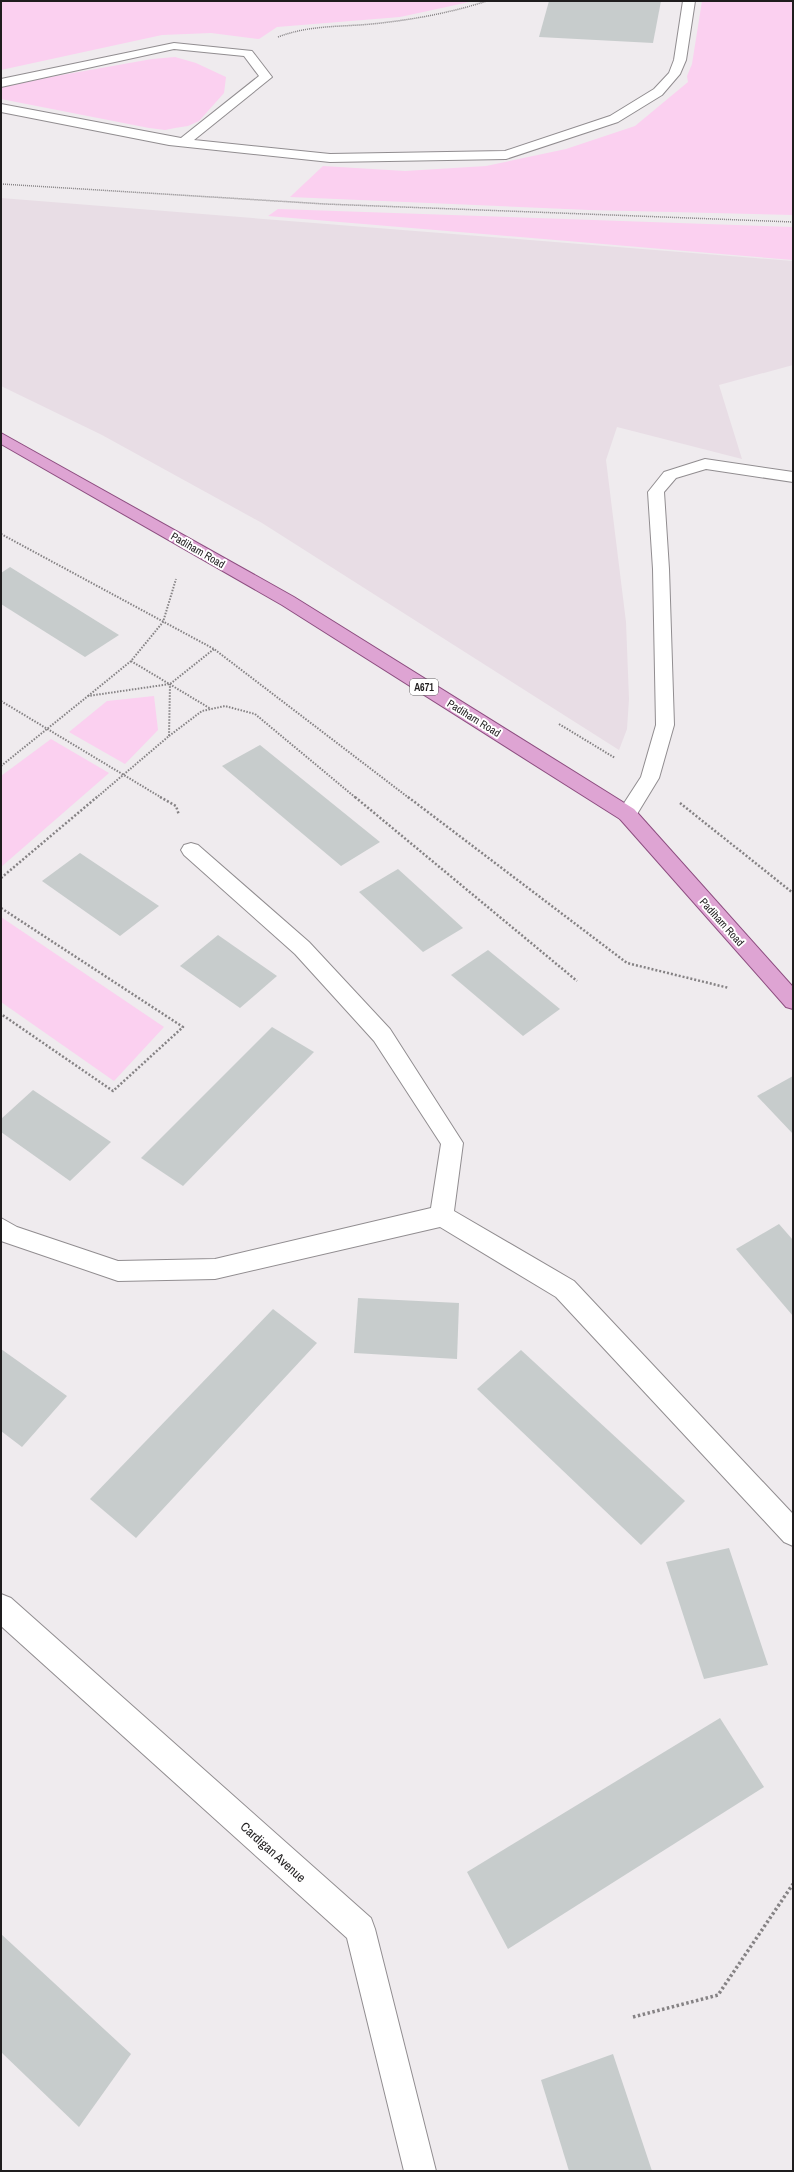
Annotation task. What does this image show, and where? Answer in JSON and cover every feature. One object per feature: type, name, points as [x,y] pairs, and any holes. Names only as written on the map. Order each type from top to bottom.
[{"type":"main road","name":"Padiham Road","points":[[1,438],[288,602],[626,814],[793,1001]]},
{"type":"street","points":[[1,108],[184,142],[330,158],[506,155],[614,119],[658,92],[674,74],[680,60],[690,1]]},
{"type":"street","points":[[1,83],[174,46],[248,53],[266,77],[184,142]]},
{"type":"street","points":[[626,814],[650,778],[665,725],[656,492],[670,475],[705,464],[793,477]]},
{"type":"street","points":[[191,850],[302,948],[382,1035],[452,1144],[442,1216]]},
{"type":"street","points":[[1,1228],[9,1234],[118,1271],[215,1269],[442,1216],[565,1289],[793,1533]]},
{"type":"street","name":"Cardigan Avenue","points":[[1,1608],[360,1929],[420,2171]]},
{"type":"path","points":[[248,53],[290,32],[310,28],[371,24],[435,15],[487,1]]},
{"type":"path","points":[[1,184],[138,195],[549,215],[793,222]]},
{"type":"path","points":[[1,534],[214,649],[627,963],[735,990]]},
{"type":"path","points":[[1,766],[131,660],[162,622],[187,544]]},
{"type":"path","points":[[88,696],[170,684],[214,649]]},
{"type":"path","points":[[131,660],[211,710]]},
{"type":"path","points":[[169,736],[170,684]]},
{"type":"path","points":[[1,701],[176,806],[191,850]]},
{"type":"path","points":[[1,878],[169,736],[202,711],[225,706],[255,714],[577,981]]},
{"type":"path","points":[[1,908],[182,1027],[113,1091],[1,1014]]},
{"type":"path","points":[[633,2018],[718,1995],[793,1884]]},
{"type":"shaded area","points":[[1,1],[474,1],[400,17],[277,27],[259,39],[211,33],[162,35],[1,70]]},
{"type":"shaded area","points":[[702,1],[793,1],[793,215],[589,210],[290,197],[323,166],[405,171],[486,166],[566,149],[635,126],[688,82],[687,76],[692,64]]},
{"type":"shaded area","points":[[175,57],[196,63],[226,77],[224,93],[199,121],[188,126],[165,130],[149,128],[1,99],[1,87],[11,84],[152,59]]},
{"type":"shaded area","points":[[1,198],[793,261],[793,365],[719,385],[742,459],[617,427],[606,460],[626,622],[629,699],[627,729],[619,750],[262,523],[102,435],[1,386]]},
{"type":"shaded area","points":[[278,209],[793,227],[793,260],[268,216]]},
{"type":"shaded area","points":[[154,696],[158,730],[125,764],[69,732],[107,701]]},
{"type":"shaded area","points":[[51,739],[109,773],[1,867],[1,776]]},
{"type":"shaded area","points":[[1,917],[164,1027],[114,1081],[1,1002]]},
{"type":"building","points":[[549,1],[661,1],[653,43],[539,37]]},
{"type":"building","points":[[10,567],[119,635],[85,657],[1,604],[1,573]]},
{"type":"building","points":[[260,745],[380,842],[341,866],[222,766]]},
{"type":"building","points":[[80,853],[159,906],[120,936],[42,881]]},
{"type":"building","points":[[398,869],[463,928],[423,952],[359,892]]},
{"type":"building","points":[[218,935],[277,976],[240,1008],[180,966]]},
{"type":"building","points":[[488,950],[560,1009],[523,1036],[451,975]]},
{"type":"building","points":[[272,1027],[314,1052],[183,1186],[141,1158]]},
{"type":"building","points":[[793,1076],[793,1134],[757,1096]]},
{"type":"building","points":[[33,1090],[111,1142],[70,1181],[1,1132],[1,1119]]},
{"type":"building","points":[[779,1224],[793,1240],[793,1316],[736,1249]]},
{"type":"building","points":[[358,1298],[459,1303],[457,1359],[354,1353]]},
{"type":"building","points":[[273,1309],[317,1343],[136,1538],[90,1499]]},
{"type":"building","points":[[1,1349],[67,1396],[22,1447],[1,1431]]},
{"type":"building","points":[[521,1350],[685,1501],[641,1545],[477,1389]]},
{"type":"building","points":[[729,1548],[768,1665],[704,1679],[666,1562]]},
{"type":"building","points":[[720,1718],[764,1787],[508,1949],[467,1872]]},
{"type":"building","points":[[1,1934],[131,2054],[79,2127],[1,2052]]},
{"type":"building","points":[[613,2054],[652,2171],[569,2171],[541,2080]]}]
